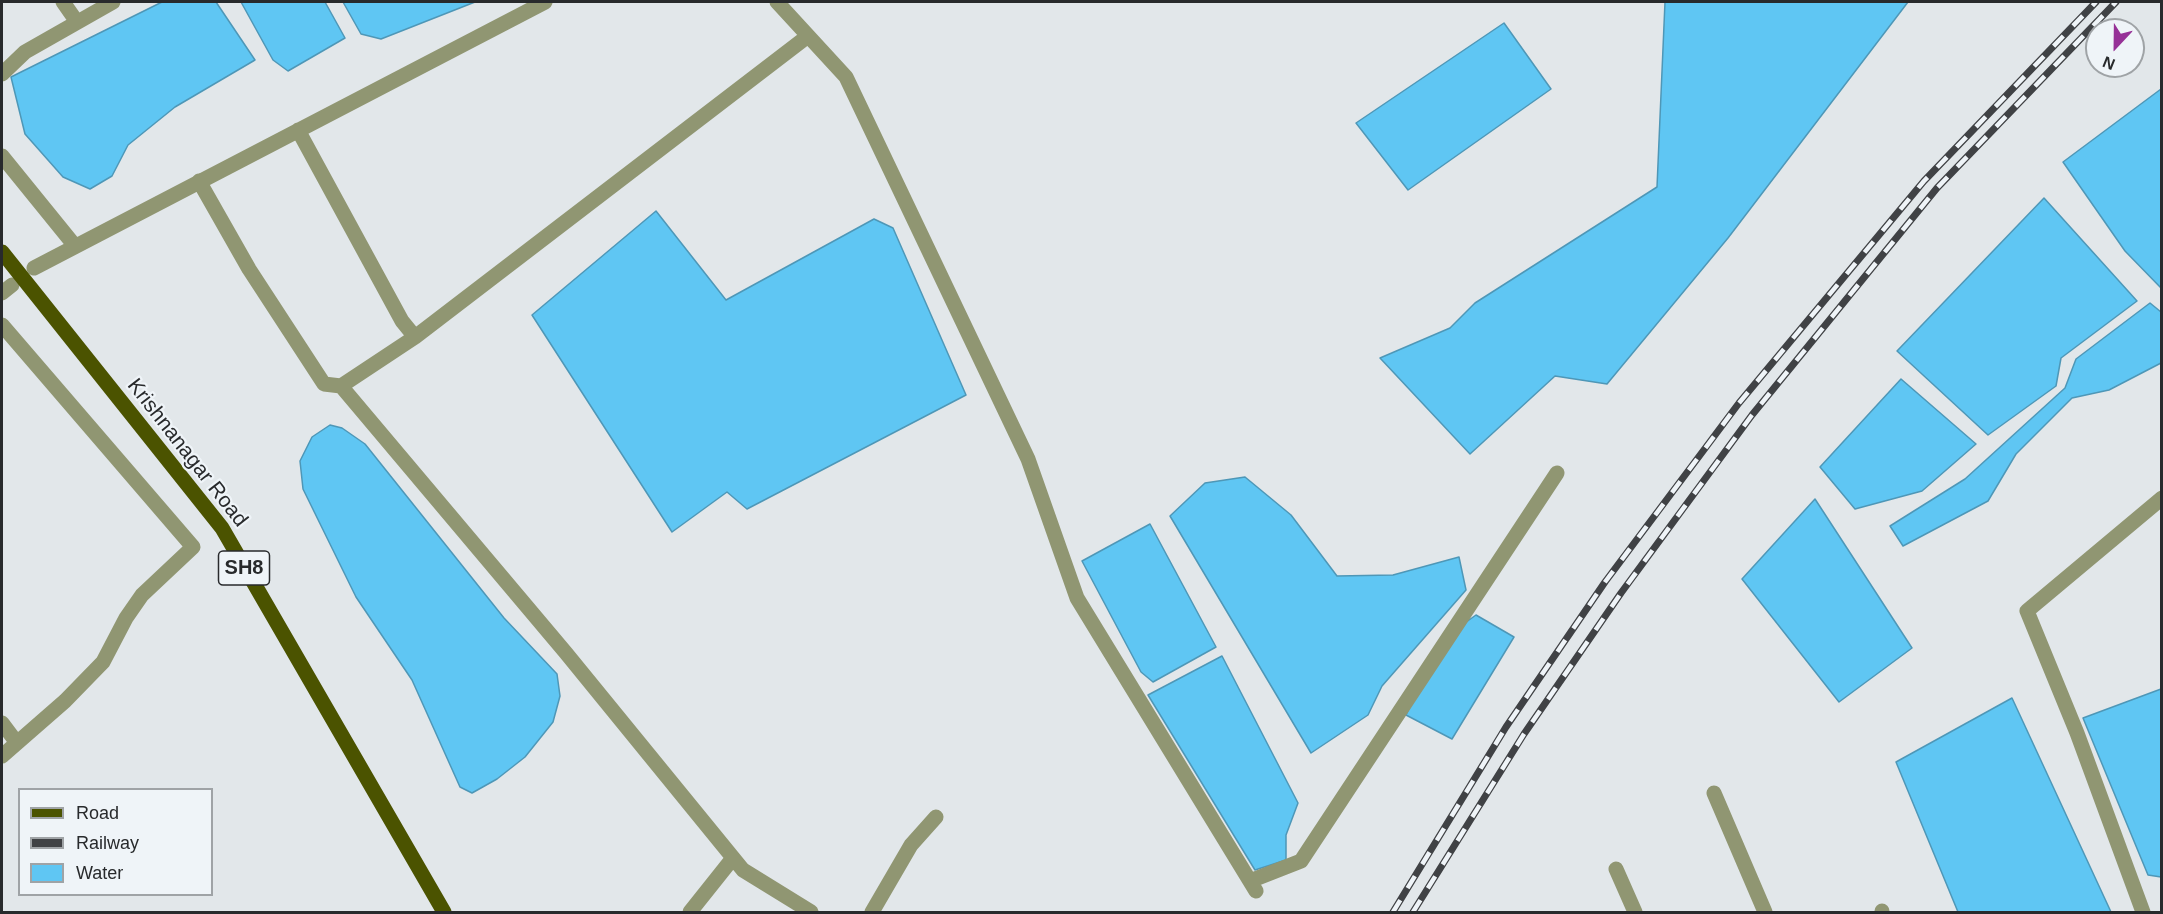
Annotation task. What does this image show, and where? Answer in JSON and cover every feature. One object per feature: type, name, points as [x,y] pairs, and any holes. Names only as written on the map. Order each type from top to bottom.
[{"type":"main road","name":"Krishnanagar Road","points":[[2,252],[222,528],[444,912]]},
{"type":"street","points":[[63,2],[77,22]]},
{"type":"street","points":[[2,74],[25,51],[113,2]]},
{"type":"street","points":[[34,268],[545,2]]},
{"type":"street","points":[[777,2],[846,77],[1028,459],[1077,598],[1253,886],[1301,861],[1557,473]]},
{"type":"street","points":[[199,181],[249,269],[324,384],[340,386],[415,337],[808,36]]},
{"type":"street","points":[[298,130],[402,321],[415,337]]},
{"type":"street","points":[[2,156],[75,246]]},
{"type":"street","points":[[2,325],[193,547],[142,595],[126,618],[103,662],[65,701],[2,756]]},
{"type":"street","points":[[340,386],[566,653],[743,870],[811,912]]},
{"type":"street","points":[[2143,912],[2077,733],[2027,611],[2162,498]]},
{"type":"street","points":[[2,723],[17,743]]},
{"type":"street","points":[[1714,793],[1765,912]]},
{"type":"street","points":[[872,912],[911,845],[936,818]]},
{"type":"street","points":[[690,912],[733,858]]},
{"type":"street","points":[[1616,869],[1635,912]]},
{"type":"water","points":[[162,2],[216,2],[255,60],[175,107],[128,145],[112,176],[90,189],[63,177],[25,134],[11,77]]},
{"type":"water","points":[[241,2],[325,2],[345,38],[288,71],[273,60]]},
{"type":"water","points":[[343,2],[475,2],[381,39],[361,34]]},
{"type":"water","points":[[1665,2],[1908,2],[1728,238],[1607,384],[1555,376],[1470,454],[1380,358],[1450,328],[1475,303],[1657,187]]},
{"type":"water","points":[[1504,23],[1551,89],[1408,190],[1356,123]]},
{"type":"water","points":[[2161,89],[2161,288],[2125,251],[2063,162]]},
{"type":"water","points":[[2044,198],[2137,301],[2061,358],[2056,386],[1988,435],[1897,351]]},
{"type":"water","points":[[656,211],[726,300],[874,219],[893,228],[966,395],[747,509],[727,492],[672,532],[532,315]]},
{"type":"water","points":[[2150,303],[2161,312],[2161,363],[2109,390],[2072,398],[2016,454],[1988,501],[1903,546],[1890,526],[1965,479],[2065,388],[2076,359]]},
{"type":"water","points":[[1901,379],[1976,444],[1922,491],[1855,509],[1820,467]]},
{"type":"water","points":[[330,425],[342,428],[365,444],[504,618],[557,674],[560,696],[553,722],[525,757],[497,779],[472,793],[460,787],[412,680],[356,597],[303,489],[300,461],[312,437]]},
{"type":"water","points":[[1245,477],[1291,515],[1337,576],[1393,575],[1459,557],[1466,590],[1382,686],[1368,715],[1311,753],[1170,516],[1205,483]]},
{"type":"water","points":[[1815,499],[1912,648],[1839,702],[1742,579]]},
{"type":"water","points":[[1150,524],[1216,647],[1153,682],[1141,672],[1082,561]]},
{"type":"water","points":[[1476,615],[1514,637],[1452,739],[1406,715],[1441,640]]},
{"type":"water","points":[[1222,656],[1298,803],[1286,835],[1286,860],[1255,870],[1148,695]]},
{"type":"water","points":[[2162,689],[2161,877],[2148,875],[2083,718]]},
{"type":"water","points":[[2012,698],[2111,912],[1958,912],[1896,762]]},
{"type":"railway","points":[[1393,912],[1506,727],[1605,582],[1739,403],[1924,181],[2096,2]]},
{"type":"railway","points":[[1413,912],[1524,734],[1621,593],[1752,415],[1937,188],[2116,2]]}]
